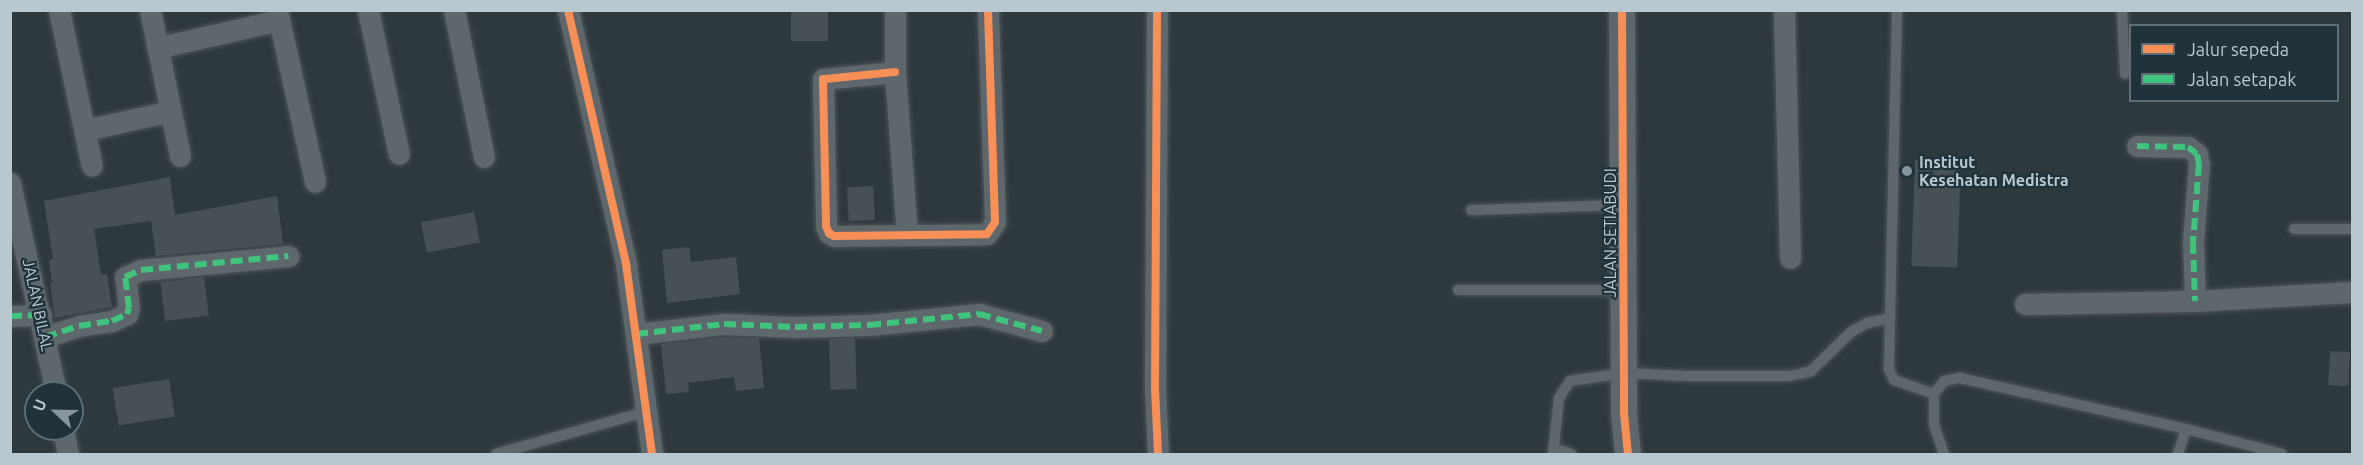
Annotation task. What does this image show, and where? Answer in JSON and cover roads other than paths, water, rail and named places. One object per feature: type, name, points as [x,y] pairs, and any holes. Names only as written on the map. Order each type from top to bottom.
[{"type":"street","points":[[59,10],[92,166]]},
{"type":"street","points":[[150,10],[180,156]]},
{"type":"street","points":[[368,10],[399,154]]},
{"type":"street","points":[[454,10],[484,157]]},
{"type":"street","points":[[568,10],[626,264],[644,412],[652,454]]},
{"type":"street","points":[[895,10],[895,72],[907,235]]},
{"type":"street","points":[[895,72],[826,77],[823,81],[826,226],[829,233],[834,236],[987,234],[995,222],[988,10]]},
{"type":"street","points":[[1157,10],[1156,383],[1158,454]]},
{"type":"street","name":"JALAN SETIABUDI","points":[[1622,10],[1624,414],[1628,451]]},
{"type":"street","points":[[1784,10],[1790,258]]},
{"type":"street","points":[[157,48],[278,15],[315,182]]},
{"type":"street","points":[[85,130],[171,111]]},
{"type":"street","points":[[2137,146],[2188,147],[2198,154],[2193,242],[2195,301]]},
{"type":"street","name":"JALAN BILAL","points":[[10,183],[41,315],[54,381]]},
{"type":"street","points":[[45,338],[79,326],[112,321],[127,314],[129,308],[125,278],[141,270],[288,256]]},
{"type":"street","points":[[2025,304],[2195,301],[2352,292]]},
{"type":"street","points":[[636,334],[724,324],[795,327],[869,326],[979,314],[1042,331]]},
{"type":"street","points":[[10,316],[41,315]]},
{"type":"lane","points":[[1897,10],[1890,318],[1891,376],[1894,380],[1934,394]]},
{"type":"lane","points":[[2122,10],[2125,74]]},
{"type":"lane","points":[[1471,210],[1623,205]]},
{"type":"lane","points":[[2294,229],[2352,229]]},
{"type":"lane","points":[[1458,290],[1623,290]]},
{"type":"lane","points":[[1571,454],[1553,451],[1559,398],[1570,381],[1624,372],[1685,376],[1790,376],[1810,372],[1851,332],[1867,323],[1890,318]]},
{"type":"lane","points":[[1944,454],[1934,425],[1934,394],[1944,381],[1960,378],[2186,429],[2282,454]]},
{"type":"lane","points":[[496,454],[644,412]]},
{"type":"lane","points":[[2178,454],[2186,429]]},
{"type":"place","name":"Institut Kesehatan Medistra","points":[[1907,171]]}]
